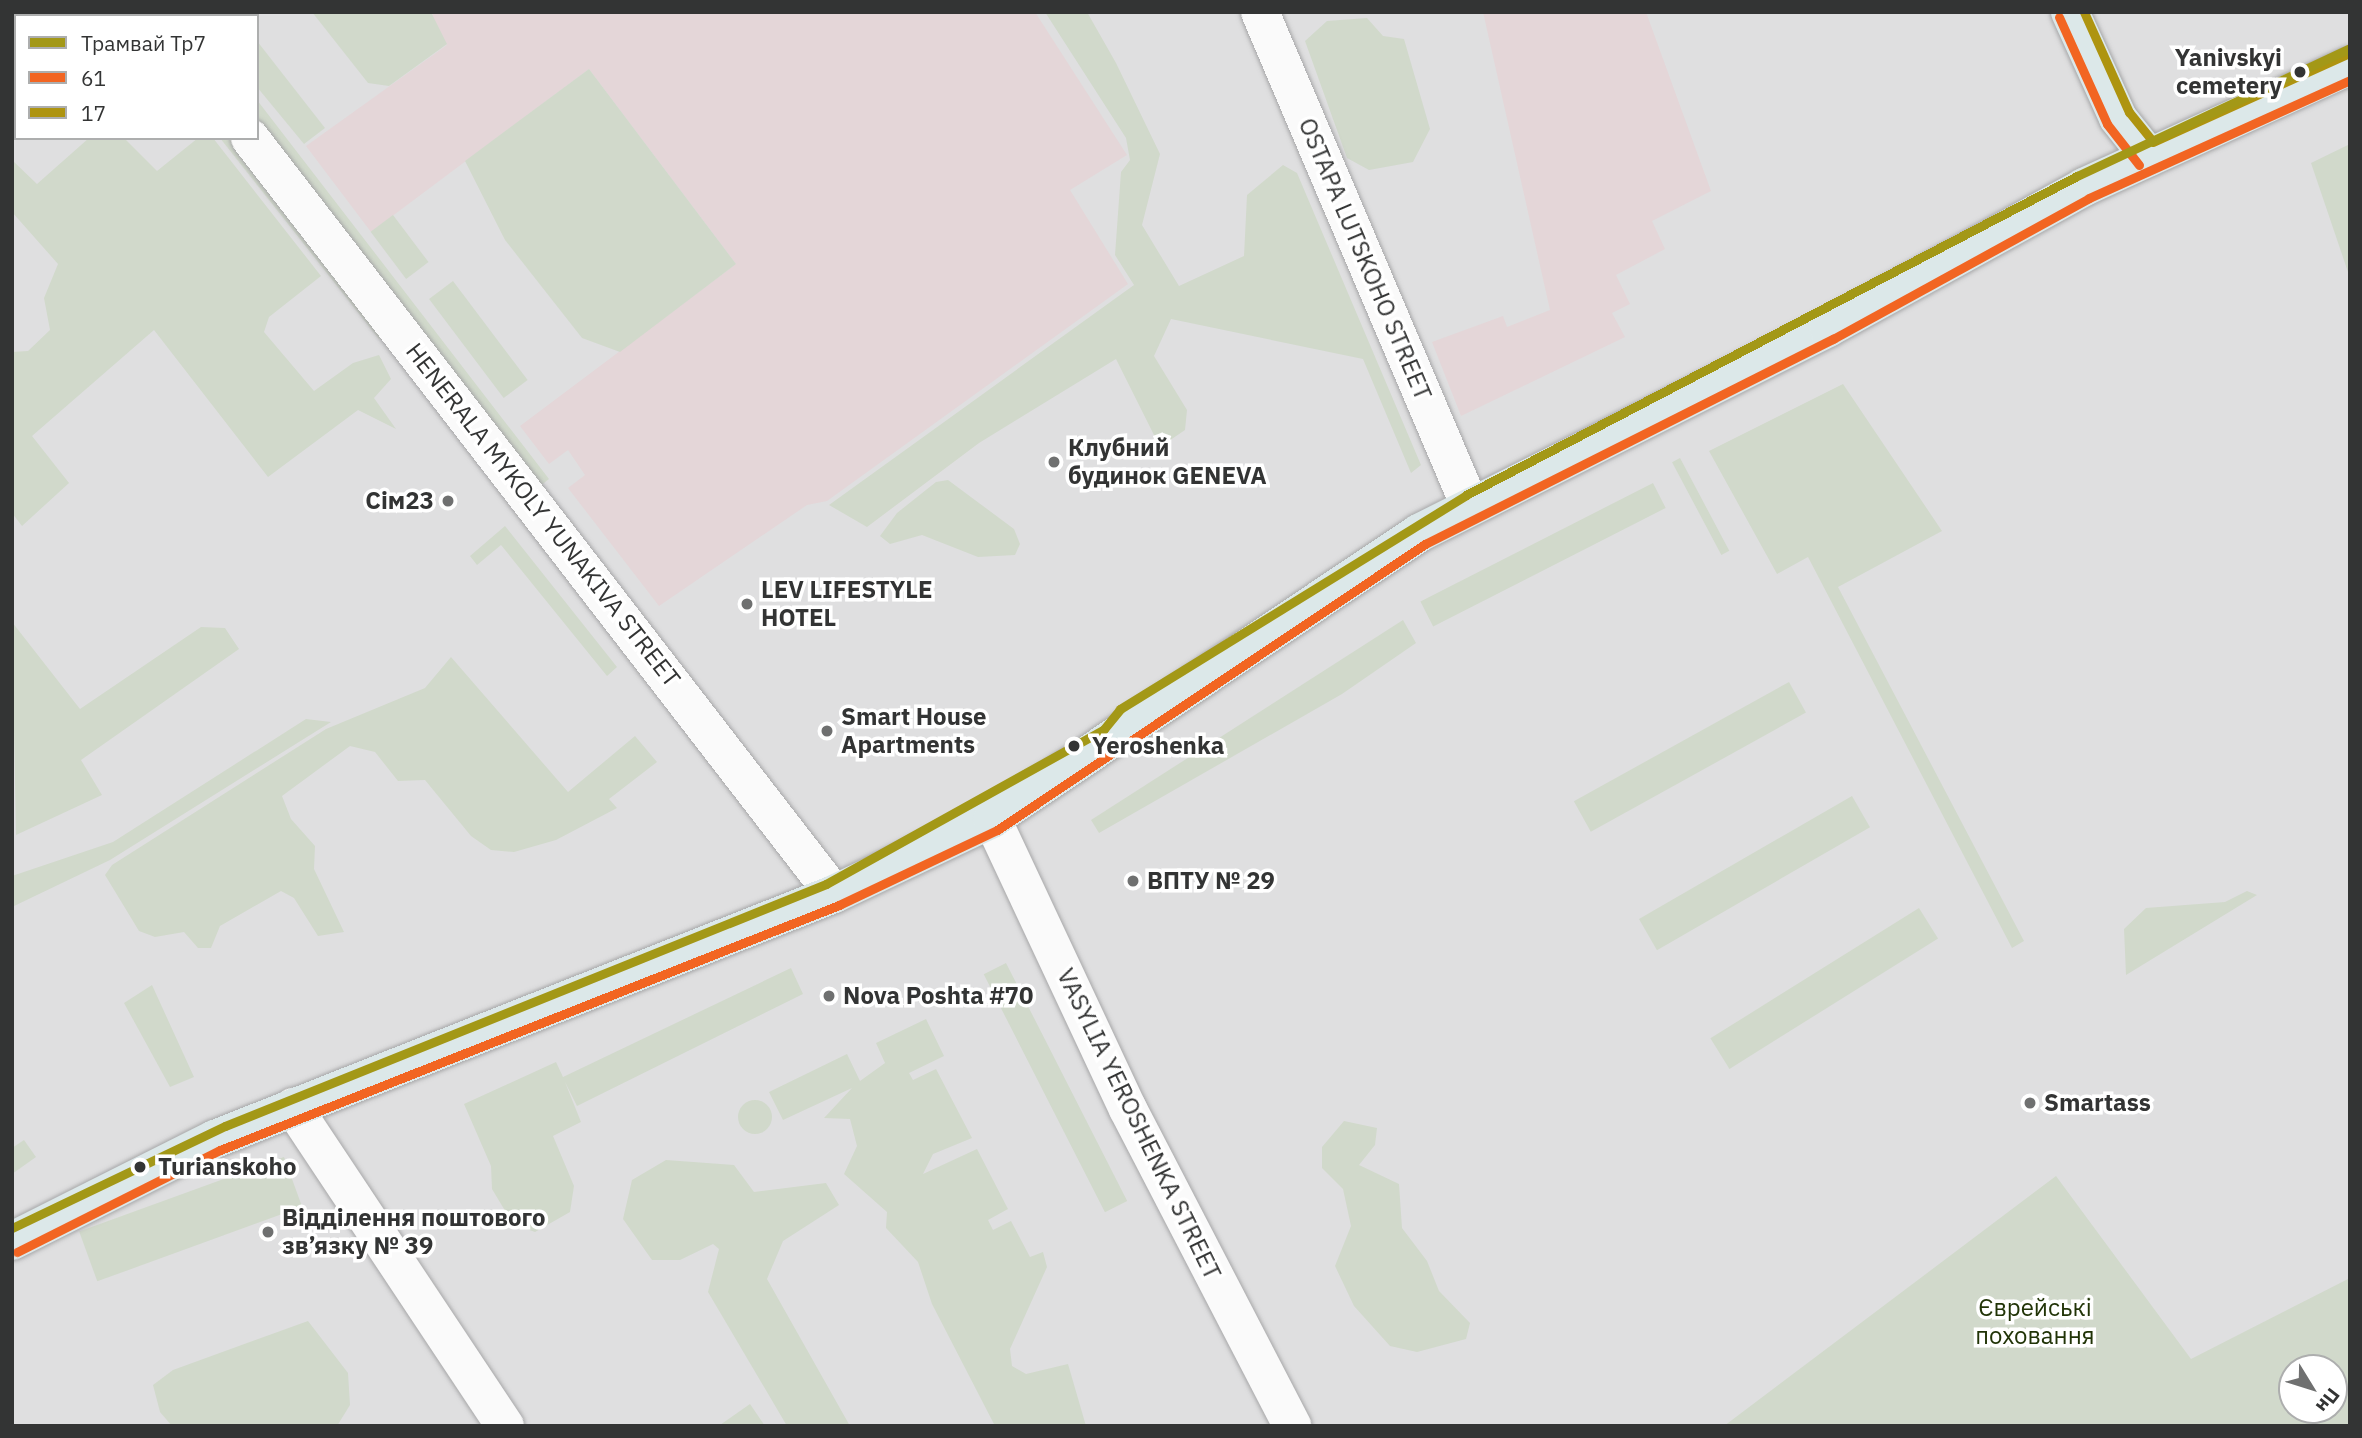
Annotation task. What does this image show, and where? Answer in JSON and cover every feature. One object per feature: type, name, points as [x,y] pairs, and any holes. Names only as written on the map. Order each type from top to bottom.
[{"type":"main road","points":[[2070,12],[2118,118],[2149,157]]},
{"type":"main road","points":[[12,1241],[60,1212],[293,1107],[834,894],[992,819],[1384,556],[1470,506],[2149,157],[2350,65]]},
{"type":"street","name":"OSTAPA LUTSKOHO STREET","points":[[1260,12],[1470,506]]},
{"type":"street","name":"HENERALA MYKOLY YUNAKIVA STREET","points":[[252,140],[834,894]]},
{"type":"street","name":"VASYLIA YEROSHENKA STREET","points":[[992,819],[1128,1109],[1292,1426]]},
{"type":"street","points":[[293,1107],[505,1426]]},
{"type":"shaded area","points":[[433,12],[1035,12],[1127,155],[1070,190],[1128,284],[827,501],[807,505],[659,606],[568,488],[585,475],[568,450],[549,464],[520,426],[736,264],[589,69],[371,232],[306,146],[447,45],[431,24]]},
{"type":"shaded area","points":[[1483,12],[1646,12],[1711,191],[1652,221],[1665,249],[1616,275],[1630,304],[1612,313],[1625,337],[1461,416],[1432,342],[1503,316],[1507,327],[1550,310]]},
{"type":"green space","points":[[312,12],[431,12],[447,44],[389,86],[368,83]]},
{"type":"green space","points":[[1045,12],[1087,12],[1116,63],[1160,154],[1142,225],[1179,286],[1244,256],[1247,195],[1283,165],[1297,173],[1421,465],[1411,473],[1363,359],[1171,319],[1154,356],[1187,410],[1185,430],[1160,447],[1116,359],[979,443],[867,527],[829,505],[1134,285],[1115,255],[1121,172],[1130,160],[1126,138]]},
{"type":"green space","points":[[1367,18],[1383,36],[1404,39],[1430,129],[1413,162],[1369,170],[1347,158],[1305,41],[1327,21]]},
{"type":"green space","points":[[259,44],[325,128],[304,144],[259,89]]},
{"type":"green space","points":[[589,69],[736,264],[620,352],[582,338],[505,240],[465,161]]},
{"type":"green space","points":[[259,103],[549,479],[530,494],[392,324],[379,339],[222,140],[259,140]]},
{"type":"green space","points":[[87,140],[126,140],[157,171],[196,140],[215,140],[321,276],[269,317],[264,332],[314,391],[353,363],[379,355],[391,379],[374,398],[396,429],[358,410],[268,477],[154,330],[32,436],[69,483],[22,526],[12,513],[12,352],[28,351],[50,330],[44,298],[58,264],[12,212],[12,160],[37,184]]},
{"type":"green space","points":[[2350,144],[2350,278],[2311,163]]},
{"type":"green space","points":[[393,215],[429,262],[406,279],[371,232]]},
{"type":"green space","points":[[453,281],[528,380],[504,398],[429,299]]},
{"type":"green space","points":[[1843,384],[1942,531],[1838,587],[2024,941],[2012,948],[1808,557],[1777,574],[1709,451]]},
{"type":"green space","points":[[1680,458],[1729,551],[1721,555],[1672,462]]},
{"type":"green space","points":[[948,480],[1014,529],[1020,544],[1015,555],[978,557],[922,535],[890,544],[880,536],[897,513],[936,482]]},
{"type":"green space","points":[[1653,483],[1666,508],[1433,626],[1420,601]]},
{"type":"green space","points":[[505,526],[617,667],[607,676],[501,545],[477,565],[470,556]]},
{"type":"green space","points":[[1403,620],[1416,643],[1342,694],[1099,833],[1091,820]]},
{"type":"green space","points":[[12,622],[80,709],[201,627],[225,628],[239,649],[81,760],[102,795],[16,835]]},
{"type":"green space","points":[[451,657],[568,792],[635,736],[657,762],[609,799],[617,808],[556,840],[514,852],[491,850],[471,836],[425,780],[398,781],[375,752],[350,746],[282,796],[291,819],[315,846],[314,869],[344,932],[318,936],[294,898],[281,891],[220,926],[211,948],[198,948],[184,932],[155,937],[139,931],[105,875],[112,865],[326,729],[425,688]]},
{"type":"green space","points":[[1789,682],[1806,713],[1591,832],[1574,801]]},
{"type":"green space","points":[[306,719],[331,722],[110,860],[12,907],[12,876],[113,842]]},
{"type":"green space","points":[[1852,796],[1870,827],[1657,950],[1639,919]]},
{"type":"green space","points":[[2247,891],[2257,895],[2126,975],[2124,929],[2146,908],[2225,902]]},
{"type":"green space","points":[[1919,908],[1938,939],[1729,1069],[1710,1038]]},
{"type":"green space","points":[[1006,963],[1127,1201],[1105,1212],[984,974]]},
{"type":"green space","points":[[791,968],[803,994],[577,1106],[565,1082],[581,1122],[553,1136],[574,1186],[570,1212],[535,1232],[513,1224],[492,1189],[491,1166],[464,1104],[556,1062],[563,1077]]},
{"type":"green space","points":[[152,985],[194,1077],[170,1087],[124,1003]]},
{"type":"green space","points":[[926,1019],[944,1056],[909,1073],[913,1080],[936,1069],[972,1138],[933,1154],[923,1174],[977,1149],[1008,1209],[988,1220],[993,1230],[1011,1221],[1030,1257],[1043,1252],[1047,1267],[1010,1349],[1012,1366],[1026,1374],[1068,1364],[1086,1426],[995,1426],[932,1304],[918,1262],[886,1228],[887,1212],[844,1174],[857,1146],[850,1119],[824,1118],[852,1088],[783,1120],[769,1092],[847,1054],[860,1081],[885,1063],[876,1043]]},
{"type":"green space","points":[[755,1100],[767,1105],[772,1117],[767,1129],[755,1134],[743,1129],[738,1117],[743,1105]]},
{"type":"green space","points":[[1344,1121],[1377,1128],[1375,1145],[1359,1165],[1399,1184],[1402,1228],[1427,1261],[1439,1291],[1470,1323],[1466,1339],[1417,1352],[1390,1346],[1354,1306],[1335,1266],[1351,1226],[1343,1189],[1322,1168],[1322,1147]]},
{"type":"green space","points":[[24,1140],[36,1157],[12,1174],[12,1148]]},
{"type":"green space","points":[[284,1157],[302,1207],[97,1281],[79,1232]]},
{"type":"green space","points":[[666,1160],[734,1165],[754,1192],[826,1183],[839,1205],[783,1241],[767,1279],[850,1426],[787,1426],[708,1292],[719,1249],[713,1244],[680,1260],[652,1260],[623,1219],[632,1180]]},
{"type":"green space","name":"Єврейські поховання","points":[[2056,1176],[2191,1359],[2350,1278],[2350,1426],[1724,1426]]},
{"type":"green space","points":[[308,1321],[348,1373],[350,1405],[337,1426],[172,1426],[160,1412],[153,1385],[173,1370]]},
{"type":"green space","points":[[750,1404],[765,1426],[718,1426],[720,1425]]},
{"type":"tram line","name":"Тр7","points":[[12,1228],[225,1126],[826,884],[1104,729],[1120,709],[1466,495],[2077,176],[2350,48]]},
{"type":"transit line","name":"17","points":[[2084,12],[2129,112],[2153,142],[2345,55]]},
{"type":"transit line","name":"61","points":[[2059,17],[2107,124],[2139,165]]},
{"type":"transit line","name":"61","points":[[17,1252],[220,1150],[839,905],[997,830],[1425,544],[1833,339],[2089,198],[2350,80]]},
{"type":"place","name":"Yanivskyi cemetery","points":[[2300,72]]},
{"type":"place","name":"Клубний будинок GENEVA","points":[[1054,462]]},
{"type":"place","name":"Сім23","points":[[448,501]]},
{"type":"place","name":"LEV LIFESTYLE HOTEL","points":[[747,604]]},
{"type":"place","name":"Smart House Apartments","points":[[827,731]]},
{"type":"place","name":"Yeroshenka","points":[[1074,746]]},
{"type":"place","name":"ВПТУ № 29","points":[[1133,881]]},
{"type":"place","name":"Nova Poshta #70","points":[[829,996]]},
{"type":"place","name":"Smartass","points":[[2030,1103]]},
{"type":"place","name":"Turianskoho","points":[[140,1167]]},
{"type":"place","name":"Відділення поштового зв’язку № 39","points":[[268,1232]]}]
